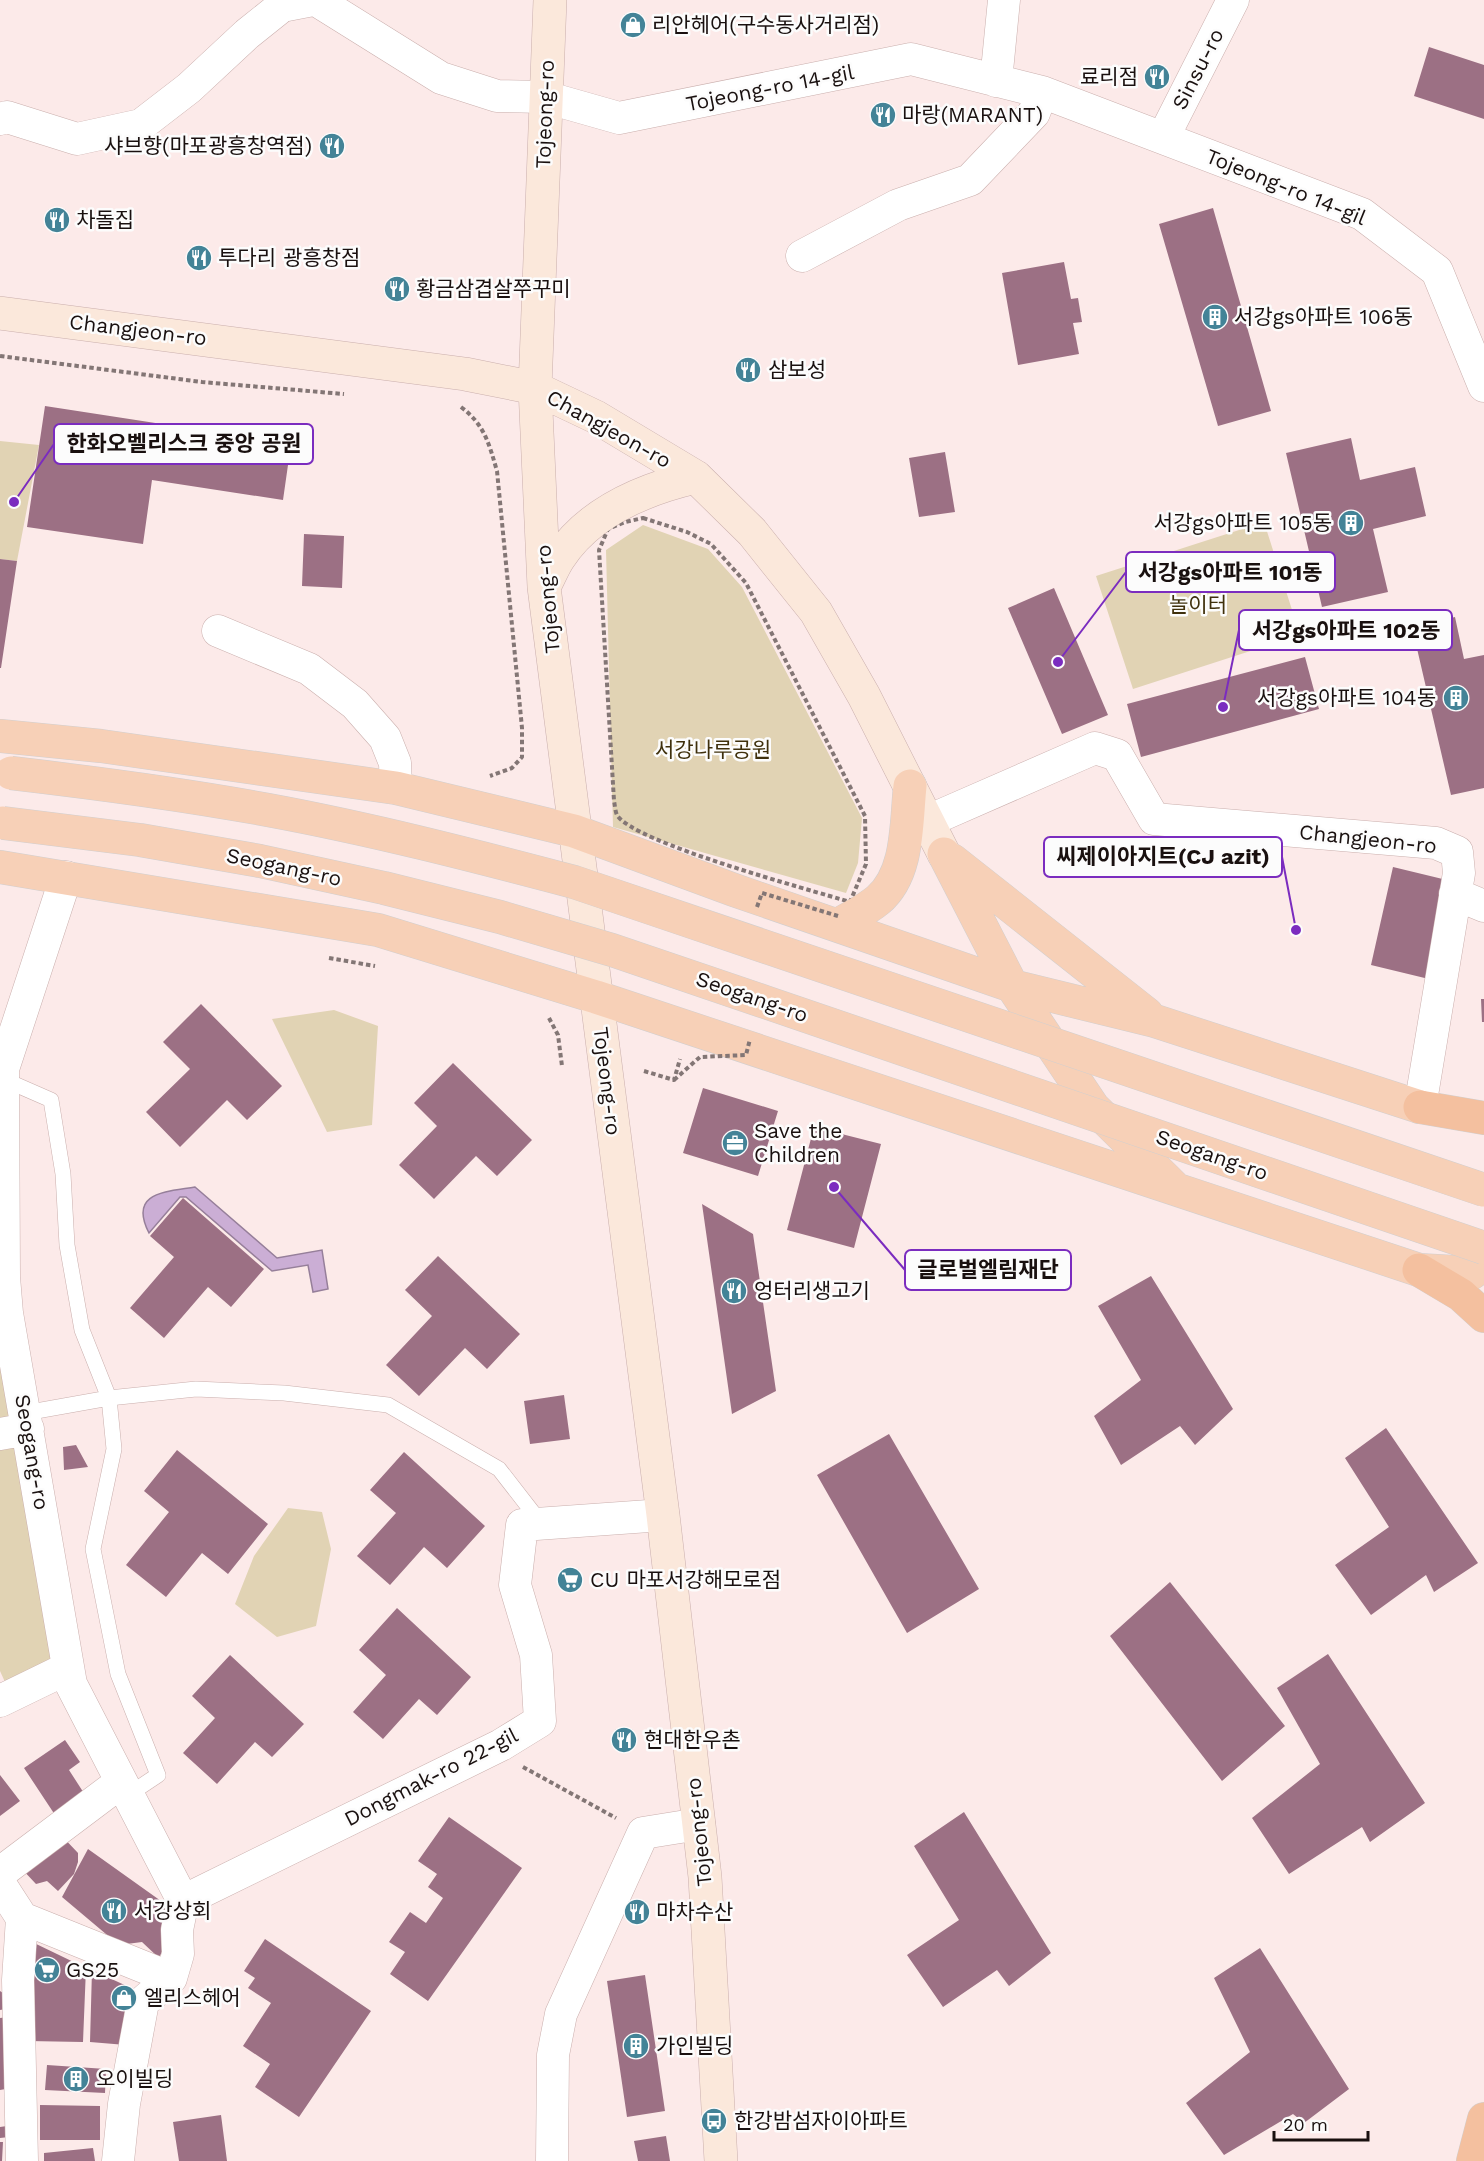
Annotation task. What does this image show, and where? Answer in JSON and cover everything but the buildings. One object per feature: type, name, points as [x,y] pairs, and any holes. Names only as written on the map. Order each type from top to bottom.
[{"type":"highway","points":[[1420,1107],[1484,1118]]},
{"type":"highway","points":[[1419,1270],[1461,1295],[1484,1316]]},
{"type":"highway","points":[[1473,2161],[1484,2119]]},
{"type":"main road","name":"Tojeong-ro","points":[[550,0],[535,388],[544,587],[663,1515],[705,1877],[721,2161]]},
{"type":"main road","name":"Changjeon-ro","points":[[0,312],[454,373],[535,388],[596,417],[696,477],[752,532],[816,612],[864,696],[944,854]]},
{"type":"main road","points":[[544,587],[559,558],[578,535],[608,512],[661,485],[696,477]]},
{"type":"main road","points":[[0,736],[101,746],[396,788],[574,831],[734,890],[838,920],[1012,986],[1155,1021],[1420,1107]]},
{"type":"main road","points":[[5,773],[155,790],[269,810],[423,842],[574,882],[1484,1190]]},
{"type":"main road","points":[[838,920],[879,900],[892,883],[903,855],[910,786]]},
{"type":"main road","name":"Seogang-ro","points":[[2,823],[140,840],[260,861],[384,888],[500,917],[612,950],[1484,1248]]},
{"type":"main road","points":[[944,854],[1012,986],[1093,1107],[1177,1190]]},
{"type":"main road","points":[[944,854],[1155,1021]]},
{"type":"main road","points":[[0,867],[378,930],[596,997],[1419,1270],[1472,1273],[1484,1264]]},
{"type":"street","name":"Tojeong-ro 14-gil","points":[[309,0],[441,78],[497,96],[545,97],[619,118],[912,59],[1042,92],[1362,214],[1437,271],[1484,386]]},
{"type":"street","points":[[0,119],[7,117],[76,139],[141,125],[189,88],[247,34],[282,6],[309,0]]},
{"type":"street","points":[[996,81],[1004,0]]},
{"type":"street","name":"Sinsu-ro","points":[[1163,138],[1233,0]]},
{"type":"street","points":[[802,256],[898,205],[970,180],[1034,113],[1042,92]]},
{"type":"street","points":[[218,631],[309,669],[355,704],[385,738],[395,763],[396,788]]},
{"type":"street","name":"Changjeon-ro","points":[[928,821],[1095,748],[1117,755],[1154,819],[1436,843],[1457,852],[1459,873],[1420,1107]]},
{"type":"street","name":"Seogang-ro","points":[[66,877],[3,1069],[3,1310],[18,1426],[71,1684],[183,1901]]},
{"type":"street","points":[[1455,894],[1484,906]]},
{"type":"street","name":"Dongmak-ro 22-gil","points":[[183,1901],[501,1745],[540,1720],[536,1655],[515,1585],[522,1525],[663,1515]]},
{"type":"street","points":[[0,1701],[68,1668]]},
{"type":"street","points":[[0,1873],[125,1789]]},
{"type":"street","points":[[552,2161],[554,2055],[561,2014],[643,1833],[699,1824]]},
{"type":"street","points":[[0,1884],[22,1918],[171,1978]]},
{"type":"street","points":[[118,2161],[124,2104],[143,2002],[171,1978],[178,1954],[177,1930],[183,1901]]},
{"type":"street","points":[[0,1942],[22,1918]]},
{"type":"street","points":[[22,1918],[18,1980],[22,2161]]},
{"type":"lane","points":[[3,1079],[51,1100],[63,1174],[67,1245],[82,1330],[109,1398],[114,1449],[93,1549],[118,1674],[158,1775],[125,1789]]},
{"type":"lane","points":[[18,1426],[109,1398],[196,1389],[284,1393],[388,1406],[499,1469],[542,1523]]},
{"type":"path","points":[[0,356],[202,382],[346,394]]},
{"type":"path","points":[[453,402],[474,418],[488,438],[497,471]]},
{"type":"path","points":[[643,518],[687,532],[711,544],[746,583],[866,816],[866,864],[850,902],[742,869],[666,844],[633,827],[618,815],[614,801],[599,550],[608,529],[625,522],[643,518]]},
{"type":"path","points":[[757,907],[762,893],[838,920]]},
{"type":"path","points":[[321,956],[379,966]]},
{"type":"path","points":[[541,1012],[550,1019],[558,1035],[562,1066]]},
{"type":"path","points":[[674,1080],[700,1057],[746,1055],[750,1039]]},
{"type":"path","points":[[501,1745],[525,1769],[643,1833]]},
{"type":"green space","points":[[0,441],[39,445],[17,561],[0,559]]},
{"type":"green space","name":"놀이터","points":[[1264,522],[1300,635],[1133,689],[1096,576]]},
{"type":"green space","name":"서강나루공원","points":[[643,525],[708,549],[742,587],[862,818],[858,863],[846,893],[613,827],[606,550]]},
{"type":"green space","points":[[334,1010],[378,1026],[372,1125],[327,1132],[272,1019]]},
{"type":"green space","points":[[0,1332],[16,1422],[0,1424]]},
{"type":"green space","points":[[19,1444],[54,1659],[5,1682],[0,1671],[0,1447]]},
{"type":"green space","points":[[288,1508],[322,1512],[331,1549],[316,1626],[277,1637],[235,1604],[254,1556]]},
{"type":"shaded area","points":[[195,1187],[277,1258],[322,1250],[328,1289],[313,1292],[308,1265],[272,1271],[186,1197],[180,1197],[149,1233],[143,1209],[153,1196]]},
{"type":"place","name":"리안헤어(구수동사거리점)","points":[[633,25]]},
{"type":"place","name":"료리점","points":[[1157,77]]},
{"type":"place","name":"마랑(MARANT)","points":[[883,115]]},
{"type":"place","name":"샤브향(마포광흥창역점)","points":[[332,146]]},
{"type":"place","name":"차돌집","points":[[57,220]]},
{"type":"place","name":"투다리 광흥창점","points":[[199,258]]},
{"type":"place","name":"황금삼겹살쭈꾸미","points":[[397,289]]},
{"type":"place","name":"서강gs아파트 106동","points":[[1215,317]]},
{"type":"place","name":"삼보성","points":[[748,370]]},
{"type":"place","name":"한화오벨리스크 중앙 공원","points":[[14,502]]},
{"type":"place","name":"서강gs아파트 105동","points":[[1351,523]]},
{"type":"place","name":"서강gs아파트 101동","points":[[1058,662]]},
{"type":"place","name":"서강gs아파트 104동","points":[[1456,698]]},
{"type":"place","name":"서강gs아파트 102동","points":[[1223,707]]},
{"type":"place","name":"씨제이아지트(CJ azit)","points":[[1296,930]]},
{"type":"place","name":"Save the Children","points":[[735,1143]]},
{"type":"place","name":"글로벌엘림재단","points":[[834,1187]]},
{"type":"place","name":"엉터리생고기","points":[[734,1291]]},
{"type":"place","name":"CU 마포서강해모로점","points":[[570,1580]]},
{"type":"place","name":"현대한우촌","points":[[624,1740]]},
{"type":"place","name":"서강상회","points":[[114,1911]]},
{"type":"place","name":"마차수산","points":[[637,1912]]},
{"type":"place","name":"GS25","points":[[47,1970]]},
{"type":"place","name":"엘리스헤어","points":[[124,1998]]},
{"type":"place","name":"가인빌딩","points":[[636,2046]]},
{"type":"place","name":"오이빌딩","points":[[76,2079]]},
{"type":"place","name":"한강밤섬자이아파트","points":[[714,2121]]}]
